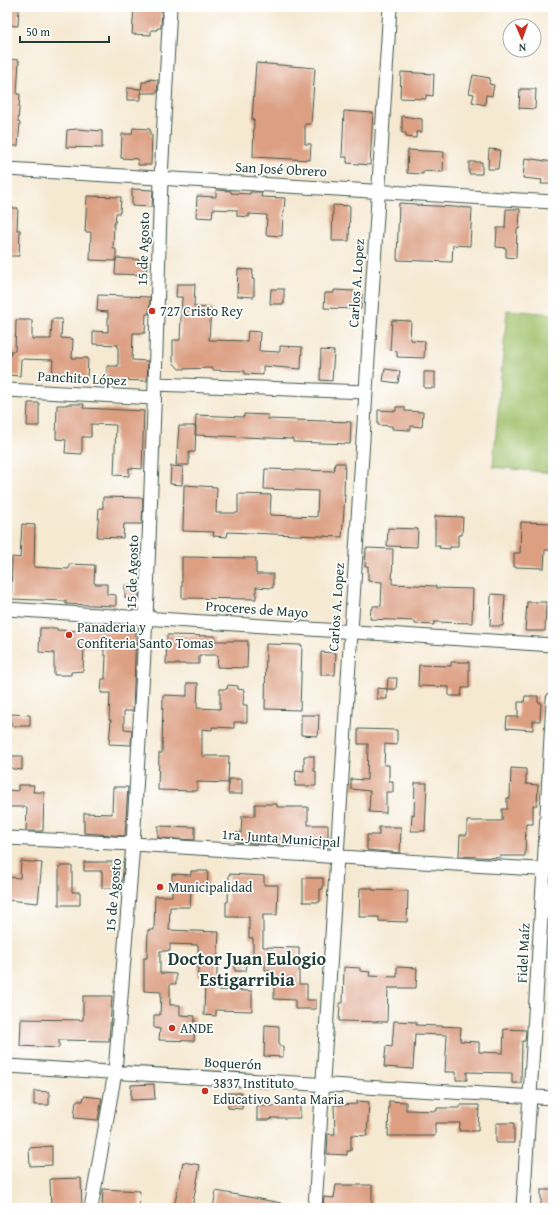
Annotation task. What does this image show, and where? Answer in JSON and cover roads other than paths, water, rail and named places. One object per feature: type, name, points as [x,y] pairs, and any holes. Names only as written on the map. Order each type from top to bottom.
[{"type":"street","name":"15 de Agosto","points":[[91,1208],[115,1072],[133,844],[146,618],[161,178],[170,7]]},
{"type":"street","name":"Carlos A. Lopez","points":[[315,1208],[324,1085],[336,857],[390,7]]},
{"type":"street","name":"San José Obrero","points":[[7,169],[553,202]]},
{"type":"street","points":[[155,384],[366,392]]},
{"type":"street","name":"Panchito López","points":[[7,390],[154,398]]},
{"type":"street","name":"Proceres de Mayo","points":[[7,609],[553,644]]},
{"type":"street","name":"Fidel Maíz","points":[[523,1208],[549,870],[553,699]]},
{"type":"street","name":"1ra. Junta Municipal","points":[[7,838],[133,844],[549,870]]},
{"type":"street","name":"Boquerón","points":[[7,1066],[553,1098]]},
{"type":"place","name":"727 Cristo Rey","points":[[152,311]]},
{"type":"place","name":"Panaderia y Confiteria Santo Tomas","points":[[69,635]]},
{"type":"place","name":"Municipalidad","points":[[160,887]]},
{"type":"place","name":"ANDE","points":[[172,1028]]},
{"type":"place","name":"3837 Instituto Educativo Santa Maria","points":[[205,1091]]},
{"type":"district","name":"Doctor Juan Eulogio Estigarribia","points":[[247,968]]}]
